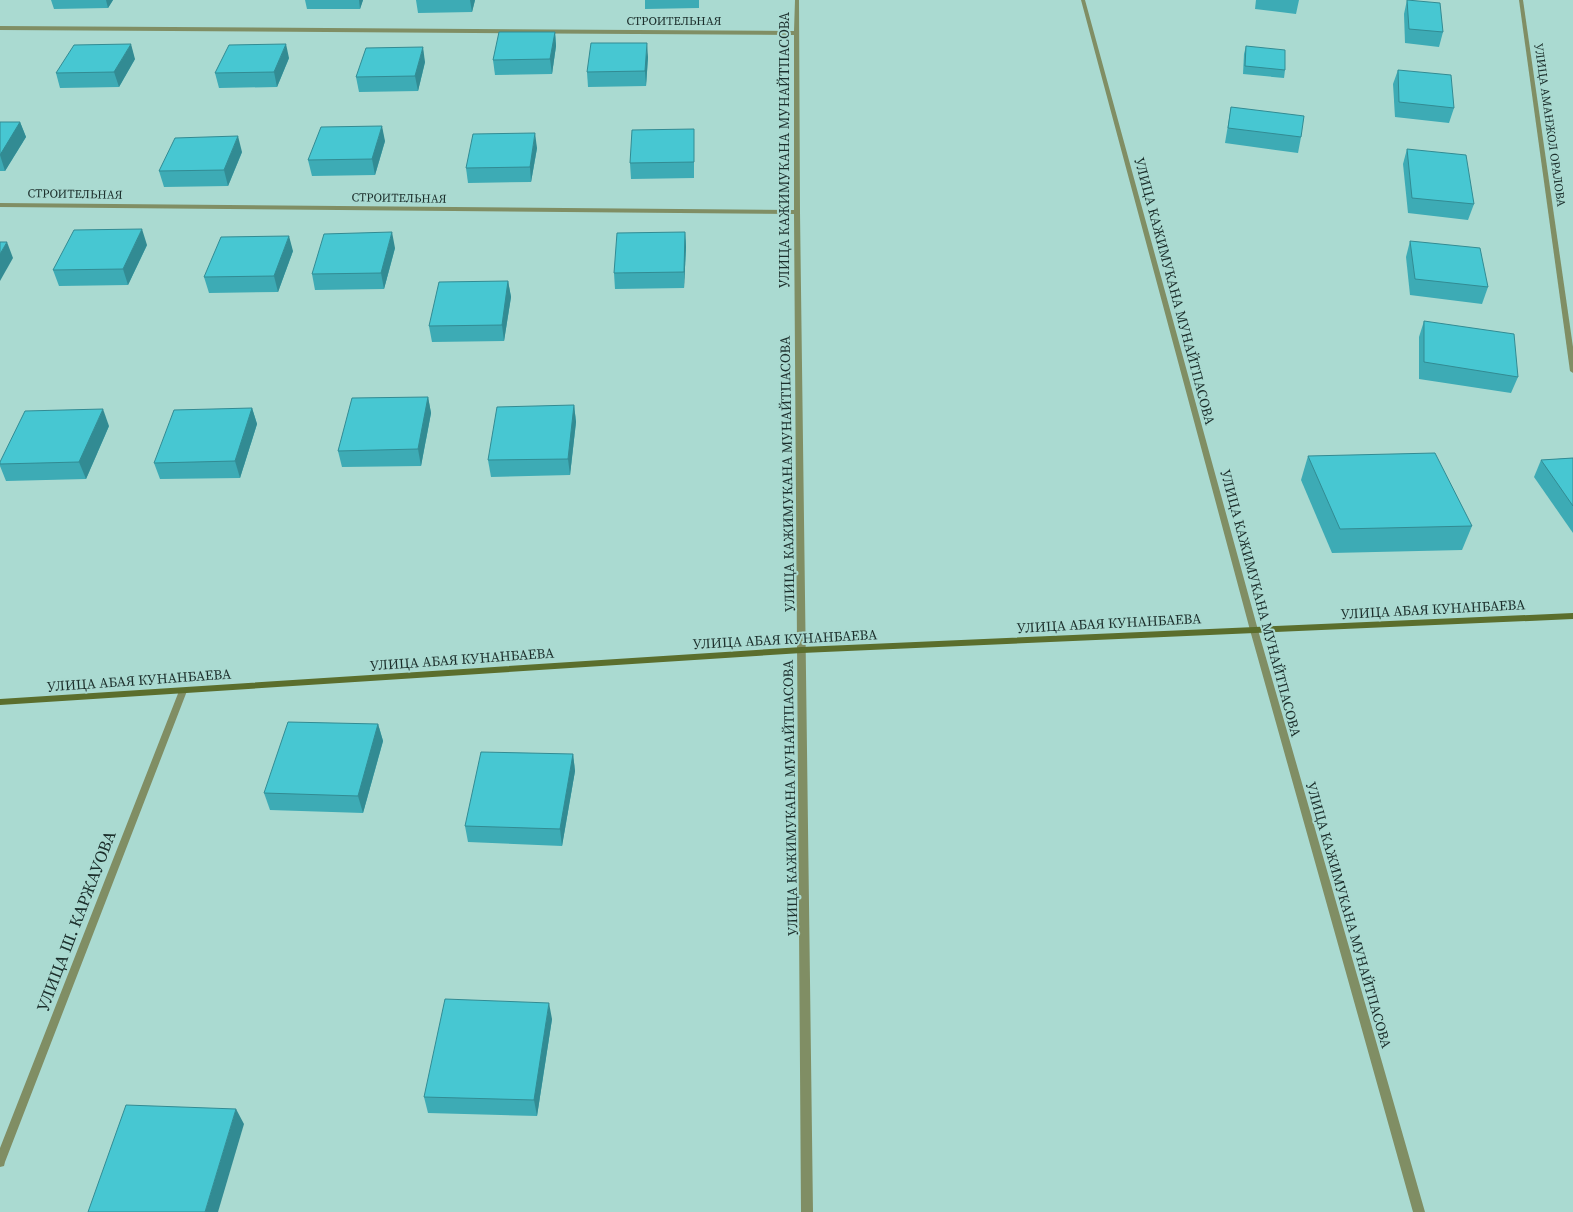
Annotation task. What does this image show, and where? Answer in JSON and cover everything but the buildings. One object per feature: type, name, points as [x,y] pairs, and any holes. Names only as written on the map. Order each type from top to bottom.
[{"type":"street","name":"УЛИЦА КАЖИМУКАНА МУНАЙТПАСОВА","points":[[797,0],[797,212],[807,1212]]},
{"type":"street","name":"УЛИЦА КАЖИМУКАНА МУНАЙТПАСОВА","points":[[1083,0],[1254,630],[1419,1212]]},
{"type":"street","name":"УЛИЦА АМАНЖОЛ ОРАЛОВА","points":[[1521,0],[1573,372]]},
{"type":"street","name":"СТРОИТЕЛЬНАЯ","points":[[0,28],[797,33]]},
{"type":"street","name":"СТРОИТЕЛЬНАЯ","points":[[0,205],[797,212]]},
{"type":"street","name":"УЛИЦА АБАЯ КУНАНБАЕВА","points":[[0,702],[802,650],[1573,616]]},
{"type":"street","name":"УЛИЦА Ш. КАРЖАУОВА","points":[[0,1162],[183,691]]}]
